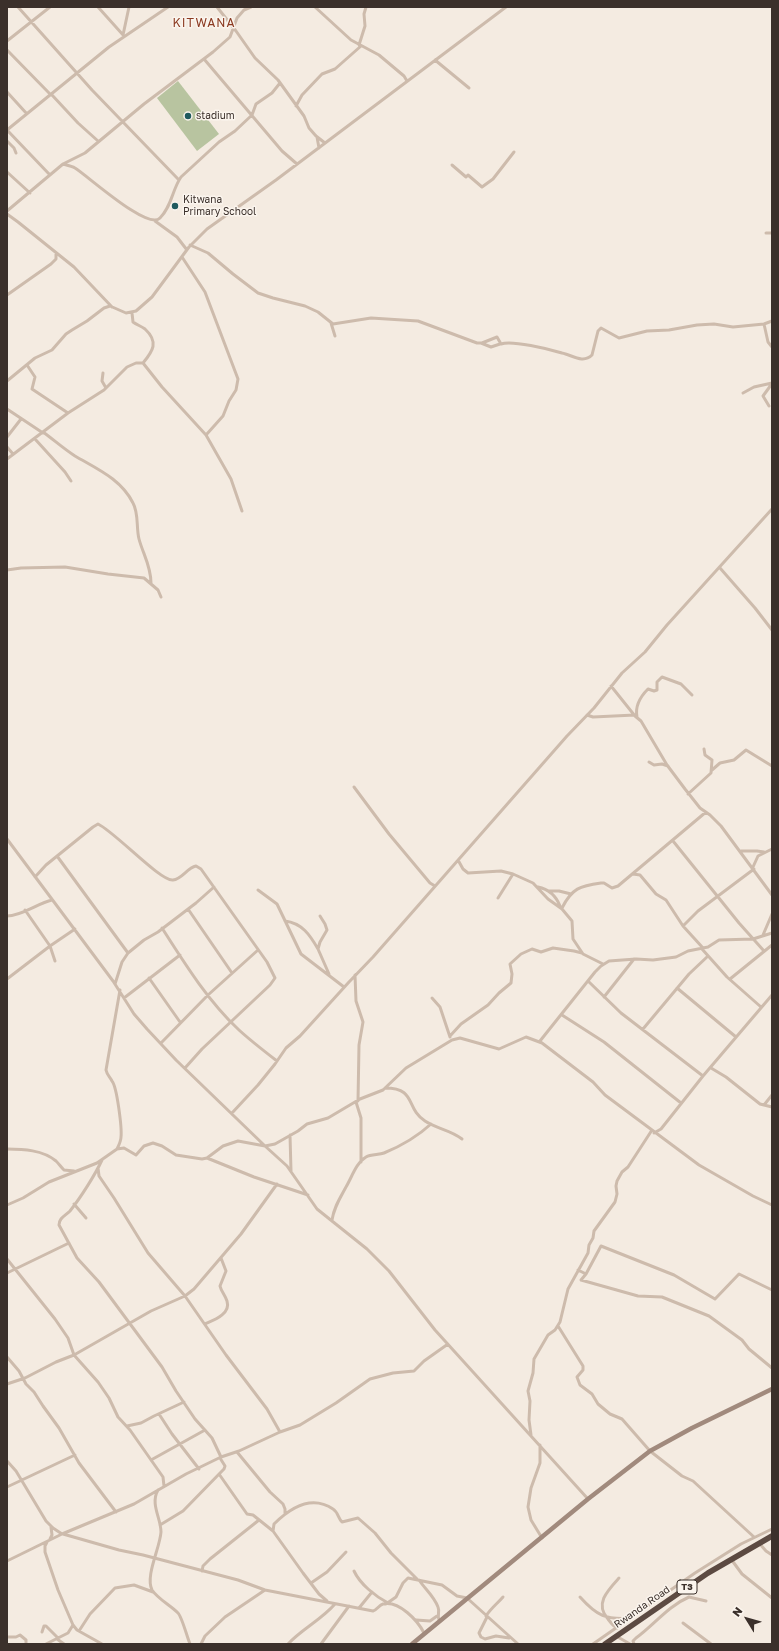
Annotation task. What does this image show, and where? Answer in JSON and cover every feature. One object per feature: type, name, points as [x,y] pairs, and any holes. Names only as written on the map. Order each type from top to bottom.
[{"type":"highway","name":"Rwanda Road","points":[[606,1644],[697,1580],[772,1536]]},
{"type":"street","points":[[18,7],[78,74],[179,180]]},
{"type":"street","points":[[7,41],[50,7]]},
{"type":"street","points":[[98,7],[124,36]]},
{"type":"street","points":[[124,36],[128,7]]},
{"type":"street","points":[[50,175],[7,130],[124,36],[168,7]]},
{"type":"street","points":[[217,7],[255,58],[274,75],[296,106],[309,128],[325,143]]},
{"type":"street","points":[[8,211],[64,164],[83,154],[122,121],[204,59],[230,37],[235,21],[241,13],[251,7]]},
{"type":"street","points":[[315,7],[343,34],[360,46],[379,56],[404,76],[407,81]]},
{"type":"street","points":[[296,106],[300,98],[318,78],[335,68],[360,46],[365,26],[364,16],[366,7]]},
{"type":"street","points":[[8,211],[12,216],[74,267],[112,306],[126,313],[132,313],[152,297],[190,246],[207,229],[319,148],[506,7]]},
{"type":"street","points":[[7,50],[98,142]]},
{"type":"street","points":[[204,59],[282,151],[297,164]]},
{"type":"street","points":[[435,60],[469,88]]},
{"type":"street","points":[[156,221],[160,219],[167,208],[179,180],[219,142],[235,131],[252,114],[256,104],[272,93],[280,83]]},
{"type":"street","points":[[7,92],[27,114]]},
{"type":"street","points":[[317,136],[319,148]]},
{"type":"street","points":[[7,140],[14,148],[16,153]]},
{"type":"street","points":[[452,165],[466,177],[468,175],[482,187],[492,179],[514,152]]},
{"type":"street","points":[[64,164],[75,168],[130,209],[150,220],[156,221],[177,237],[187,250]]},
{"type":"street","points":[[7,172],[30,192]]},
{"type":"street","points":[[8,211],[12,216]]},
{"type":"street","points":[[766,233],[772,233]]},
{"type":"street","points":[[190,246],[204,250],[258,293],[305,306],[318,312],[331,323],[338,324],[371,318],[418,321],[491,347],[511,342],[520,345],[526,344],[582,359],[589,358],[592,355],[598,331],[601,328],[619,338],[646,331],[669,330],[697,325],[714,324],[734,326],[764,324],[772,321]]},
{"type":"street","points":[[7,295],[51,264],[56,259],[56,253]]},
{"type":"street","points":[[182,257],[205,292],[238,380],[236,390],[229,401],[223,416],[206,435]]},
{"type":"street","points":[[7,381],[35,358],[52,350],[66,334],[104,308],[112,306]]},
{"type":"street","points":[[132,313],[133,322],[145,330],[153,342],[154,347],[152,352],[143,363]]},
{"type":"street","points":[[331,323],[335,336]]},
{"type":"street","points":[[764,324],[768,342],[772,347]]},
{"type":"street","points":[[481,343],[496,337],[500,344]]},
{"type":"street","points":[[7,459],[68,413],[106,388],[127,367],[136,363],[143,363]]},
{"type":"street","points":[[143,363],[162,387],[206,435],[231,479],[242,511]]},
{"type":"street","points":[[27,364],[35,377],[32,390],[68,413]]},
{"type":"street","points":[[103,373],[102,381],[106,388]]},
{"type":"street","points":[[743,393],[754,387],[772,383]]},
{"type":"street","points":[[769,406],[763,396],[772,383]]},
{"type":"street","points":[[7,409],[96,470],[111,477],[133,502],[138,518],[137,528],[139,540],[150,570],[151,582]]},
{"type":"street","points":[[7,437],[21,418]]},
{"type":"street","points":[[35,439],[65,472],[71,481]]},
{"type":"street","points":[[7,447],[13,454]]},
{"type":"street","points":[[232,1113],[258,1085],[286,1048],[300,1036],[355,975],[373,958],[611,686],[645,652],[667,625],[772,509]]},
{"type":"street","points":[[7,570],[28,568],[75,568],[108,574],[144,578],[151,582],[162,597]]},
{"type":"street","points":[[720,568],[772,630]]},
{"type":"street","points":[[636,716],[641,698],[648,690],[657,690],[657,682],[662,677],[681,684],[692,695]]},
{"type":"street","points":[[611,686],[646,727],[668,766],[688,794],[700,808],[721,826],[741,851],[772,895]]},
{"type":"street","points":[[587,715],[593,717],[636,716]]},
{"type":"street","points":[[688,794],[709,777],[712,770],[712,760],[706,756],[704,749]]},
{"type":"street","points":[[712,770],[720,763],[734,760],[746,750],[772,766]]},
{"type":"street","points":[[649,762],[654,765],[662,764],[668,766]]},
{"type":"street","points":[[354,787],[389,834],[430,883],[435,886]]},
{"type":"street","points":[[561,908],[576,889],[584,885],[601,883],[615,888],[674,841],[706,812]]},
{"type":"street","points":[[35,877],[92,826],[98,824],[114,833],[165,878],[174,880],[196,866],[201,870],[273,972],[275,975],[275,980],[202,1049],[185,1068]]},
{"type":"street","points":[[7,839],[120,990],[134,1014],[185,1068],[291,1171],[315,1207],[367,1249],[389,1271],[422,1314],[448,1344],[588,1498]]},
{"type":"street","points":[[674,841],[717,896],[764,951]]},
{"type":"street","points":[[683,926],[717,896],[753,868],[757,858],[764,852],[772,849]]},
{"type":"street","points":[[741,851],[764,852]]},
{"type":"street","points":[[57,856],[128,953]]},
{"type":"street","points":[[458,860],[463,869],[468,873],[501,871],[513,874],[548,891],[556,898],[561,908]]},
{"type":"street","points":[[498,898],[513,874]]},
{"type":"street","points":[[633,874],[640,876],[656,894],[666,900],[683,926],[708,956],[730,979],[761,1007]]},
{"type":"street","points":[[115,984],[122,960],[128,953],[188,909],[214,887]]},
{"type":"street","points":[[538,887],[548,900],[561,908],[572,920],[573,939],[584,954]]},
{"type":"street","points":[[258,890],[277,904],[301,954],[344,987]]},
{"type":"street","points":[[548,891],[559,891],[571,894]]},
{"type":"street","points":[[7,916],[15,915],[52,900]]},
{"type":"street","points":[[188,909],[232,973]]},
{"type":"street","points":[[25,910],[50,946],[55,961]]},
{"type":"street","points":[[763,935],[772,914]]},
{"type":"street","points":[[318,948],[327,930],[320,916]]},
{"type":"street","points":[[285,921],[294,922],[305,929],[318,948],[330,976]]},
{"type":"street","points":[[162,928],[208,995],[238,1029],[277,1061]]},
{"type":"street","points":[[7,979],[50,946],[75,930]]},
{"type":"street","points":[[540,1041],[588,981],[603,964],[609,961],[634,959],[653,960],[676,957],[688,951],[703,949],[719,940],[753,939],[772,933]]},
{"type":"street","points":[[730,979],[772,945]]},
{"type":"street","points":[[450,1036],[461,1024],[488,1005],[499,992],[511,983],[512,974],[510,964],[521,954],[532,949],[541,952],[553,948],[584,954],[603,964]]},
{"type":"street","points":[[161,1043],[208,995],[258,950]]},
{"type":"street","points":[[124,998],[180,955]]},
{"type":"street","points":[[643,1029],[677,988],[708,956]]},
{"type":"street","points":[[604,997],[634,959]]},
{"type":"street","points":[[355,975],[356,1001],[363,1022],[359,1045],[357,1101],[361,1118],[361,1162]]},
{"type":"street","points":[[149,978],[180,1022]]},
{"type":"street","points":[[588,981],[621,1013],[703,1076]]},
{"type":"street","points":[[677,988],[736,1037]]},
{"type":"street","points":[[118,1149],[121,1137],[121,1125],[115,1090],[106,1070],[120,990]]},
{"type":"street","points":[[531,1435],[528,1391],[533,1374],[534,1359],[548,1335],[558,1326],[561,1321],[566,1295],[572,1279],[589,1252],[589,1245],[593,1238],[594,1230],[615,1202],[618,1194],[616,1186],[617,1181],[622,1172],[628,1167],[653,1132],[661,1129],[703,1076],[772,996]]},
{"type":"street","points":[[432,998],[440,1007],[450,1036],[450,1041]]},
{"type":"street","points":[[562,1014],[604,1042],[681,1103]]},
{"type":"street","points":[[207,1158],[223,1146],[238,1141],[265,1146],[275,1144],[307,1124],[333,1116],[357,1101],[385,1088],[406,1068],[450,1041],[460,1038],[497,1049],[522,1038],[540,1041],[593,1082],[605,1095],[653,1132],[706,1169],[772,1205]]},
{"type":"street","points":[[711,1068],[726,1076],[760,1104],[772,1107]]},
{"type":"street","points":[[385,1088],[397,1089],[406,1094],[415,1113],[431,1124],[452,1132],[462,1139]]},
{"type":"street","points":[[764,1105],[772,1095]]},
{"type":"street","points":[[332,1220],[333,1213],[340,1196],[351,1175],[361,1162],[369,1156],[384,1153],[418,1136],[431,1124]]},
{"type":"street","points":[[290,1134],[291,1171]]},
{"type":"street","points":[[7,1205],[23,1198],[49,1182],[78,1171],[102,1159],[118,1149],[124,1148],[136,1155],[144,1146],[153,1143],[182,1157],[207,1158],[254,1177],[308,1195]]},
{"type":"street","points":[[7,1149],[31,1151],[42,1154],[56,1161],[64,1170],[70,1172],[78,1171]]},
{"type":"street","points":[[102,1159],[98,1168],[74,1204],[58,1223],[77,1258],[99,1282],[162,1367],[195,1419],[212,1438],[225,1468],[183,1511],[160,1525]]},
{"type":"street","points":[[98,1168],[99,1176],[148,1253],[185,1296],[267,1409],[280,1432]]},
{"type":"street","points":[[7,1384],[22,1379],[74,1355],[128,1323],[185,1296],[198,1286],[241,1234],[277,1184]]},
{"type":"street","points":[[74,1204],[86,1218]]},
{"type":"street","points":[[7,1273],[69,1243]]},
{"type":"street","points":[[581,1280],[586,1274],[601,1246],[674,1275],[715,1299],[740,1274],[772,1290]]},
{"type":"street","points":[[205,1324],[220,1316],[226,1309],[227,1302],[220,1286],[226,1271],[221,1258]]},
{"type":"street","points":[[7,1259],[55,1319],[68,1338],[74,1355],[98,1382],[109,1398],[118,1417],[127,1426],[164,1479],[171,1483]]},
{"type":"street","points":[[578,1270],[586,1274]]},
{"type":"street","points":[[572,1279],[581,1280],[638,1296],[662,1297],[709,1316],[742,1340],[748,1349],[772,1368]]},
{"type":"street","points":[[558,1326],[583,1366],[583,1370],[577,1377],[580,1385],[592,1394],[598,1404],[610,1414],[627,1423],[650,1451],[682,1476],[693,1481],[754,1537]]},
{"type":"street","points":[[7,1561],[49,1540],[134,1504],[164,1486],[220,1458],[305,1422],[336,1403],[370,1378],[400,1371],[414,1371],[424,1361],[448,1344]]},
{"type":"street","points":[[7,1357],[19,1372],[22,1379],[34,1392],[59,1428],[75,1455],[116,1512]]},
{"type":"street","points":[[412,1644],[438,1618],[467,1598],[542,1538],[588,1498],[650,1451],[692,1428],[772,1389]]},
{"type":"street","points":[[127,1426],[141,1423],[184,1402]]},
{"type":"street","points":[[159,1414],[199,1469]]},
{"type":"street","points":[[151,1460],[179,1443],[205,1430]]},
{"type":"street","points":[[540,1445],[540,1463],[531,1488],[528,1506],[531,1520],[542,1538]]},
{"type":"street","points":[[237,1452],[270,1492],[283,1504],[285,1513]]},
{"type":"street","points":[[7,1487],[75,1455]]},
{"type":"street","points":[[7,1461],[16,1471],[51,1526],[63,1534],[247,1583],[265,1590],[374,1611],[379,1606],[387,1603],[398,1595],[408,1578],[442,1585],[457,1596],[467,1598],[518,1644]]},
{"type":"street","points":[[219,1474],[247,1514],[253,1514],[273,1531],[303,1573],[328,1602]]},
{"type":"street","points":[[164,1479],[164,1486]]},
{"type":"street","points":[[155,1593],[152,1588],[151,1575],[161,1534],[154,1497],[159,1489]]},
{"type":"street","points":[[273,1531],[273,1526],[293,1507],[314,1503],[333,1509],[342,1522],[358,1518],[375,1533],[391,1553],[429,1590],[439,1609],[438,1618]]},
{"type":"street","points":[[202,1571],[203,1566],[210,1558],[259,1520]]},
{"type":"street","points":[[51,1526],[52,1532],[45,1546],[45,1552],[58,1590],[73,1625],[79,1631],[102,1644]]},
{"type":"street","points":[[594,1644],[695,1573],[754,1537],[772,1529]]},
{"type":"street","points":[[759,1543],[772,1555]]},
{"type":"street","points":[[311,1583],[327,1572],[346,1552]]},
{"type":"street","points":[[731,1559],[742,1574],[772,1598]]},
{"type":"street","points":[[354,1571],[358,1580],[372,1592],[387,1603],[416,1620],[424,1633]]},
{"type":"street","points":[[617,1628],[613,1626],[603,1614],[602,1601],[619,1578]]},
{"type":"street","points":[[79,1631],[90,1614],[115,1588],[134,1585],[155,1593],[179,1613],[190,1644]]},
{"type":"street","points":[[201,1644],[205,1636],[225,1617],[265,1590]]},
{"type":"street","points":[[358,1608],[372,1592]]},
{"type":"street","points":[[503,1597],[497,1605],[492,1606],[479,1633],[481,1637],[486,1639],[496,1636],[510,1638]]},
{"type":"street","points":[[580,1597],[595,1612],[606,1617],[621,1619],[633,1617]]},
{"type":"street","points":[[634,1644],[633,1641],[636,1638],[663,1613],[679,1602],[689,1597],[706,1601]]},
{"type":"street","points":[[288,1644],[296,1636],[315,1623],[335,1604]]},
{"type":"street","points":[[320,1644],[349,1606]]},
{"type":"street","points":[[416,1620],[430,1621],[438,1618]]},
{"type":"street","points":[[683,1624],[711,1644]]},
{"type":"street","points":[[46,1644],[68,1633],[73,1625]]},
{"type":"street","points":[[42,1632],[43,1627],[46,1626],[64,1644]]},
{"type":"street","points":[[7,1637],[16,1637],[20,1635],[26,1640],[26,1644]]},
{"type":"street","points":[[616,1636],[630,1644]]},
{"type":"green space","name":"stadium","points":[[178,81],[219,134],[197,151],[157,98]]},
{"type":"place","name":"stadium","points":[[188,116]]},
{"type":"place","name":"Kitwana Primary School","points":[[175,206]]},
{"type":"district","name":"KITWANA","points":[[204,23]]}]
